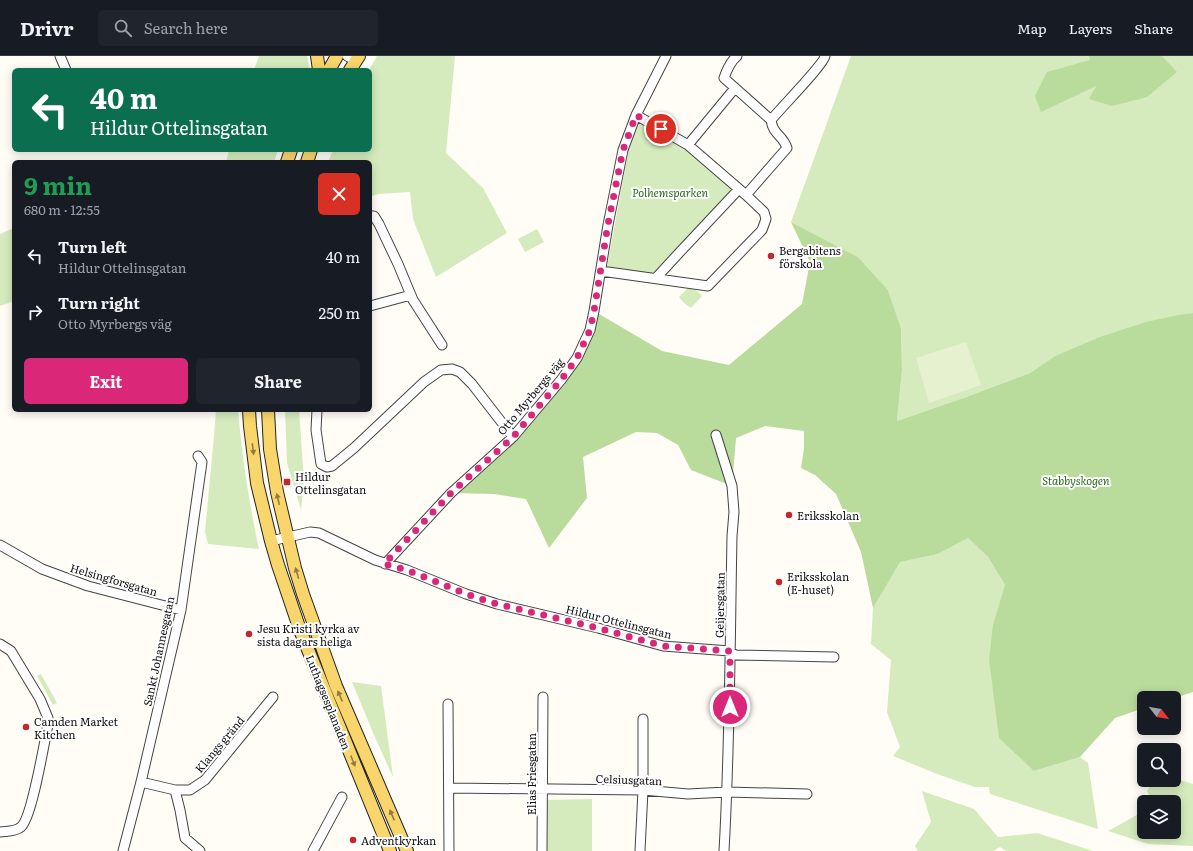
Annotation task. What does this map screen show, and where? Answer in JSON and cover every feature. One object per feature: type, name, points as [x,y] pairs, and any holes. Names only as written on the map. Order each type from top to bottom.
[{"type":"main road","points":[[317,56],[319,68]]},
{"type":"main road","points":[[330,68],[337,56]]},
{"type":"main road","name":"Luthagsesplanaden","points":[[249,412],[257,483],[271,542],[300,630],[390,851]]},
{"type":"main road","name":"Luthagsesplanaden","points":[[268,412],[270,449],[277,492],[287,537],[304,594],[336,686],[407,851]]},
{"type":"street","points":[[60,56],[65,68]]},
{"type":"street","name":"Otto Myrbergs väg","points":[[384,564],[451,493],[513,437],[561,380],[577,358],[590,330],[608,224],[623,150],[636,115],[666,56]]},
{"type":"street","points":[[656,278],[679,252],[787,148],[786,143],[772,128],[771,120],[724,78],[727,68],[732,60],[737,56]]},
{"type":"street","points":[[771,120],[816,69],[825,56]]},
{"type":"street","points":[[688,145],[736,88]]},
{"type":"street","points":[[601,271],[708,286],[762,230],[766,219],[764,212],[743,192],[688,145],[636,115]]},
{"type":"street","points":[[372,216],[374,216],[379,224],[413,300],[442,345]]},
{"type":"street","points":[[372,305],[411,295]]},
{"type":"street","points":[[317,412],[316,430],[321,464],[327,467],[332,466],[354,448],[424,382],[441,370],[452,369],[460,372],[472,384],[513,437]]},
{"type":"street","name":"Geijersgatan","points":[[716,435],[732,486],[734,512],[729,561],[730,707],[728,792],[724,851]]},
{"type":"street","name":"Sankt Johannesgatan","points":[[123,851],[141,782],[181,610],[202,462],[198,456]]},
{"type":"street","name":"Hildur Ottelinsgatan","points":[[271,542],[310,532],[319,533],[384,564],[407,570],[466,594],[497,604],[598,628],[663,646],[730,651],[735,655],[834,658]]},
{"type":"street","name":"Helsingforsgatan","points":[[0,545],[42,568],[88,586],[181,610]]},
{"type":"street","points":[[0,644],[10,650],[40,699],[48,718],[48,725],[31,804],[26,819],[21,827],[16,830],[0,832]]},
{"type":"street","name":"Klangs gränd","points":[[141,782],[175,790],[190,790],[205,780],[273,697]]},
{"type":"street","name":"Elias Friesgatan","points":[[542,851],[543,698]]},
{"type":"street","points":[[448,704],[449,851]]},
{"type":"street","points":[[640,851],[643,790],[643,718]]},
{"type":"street","name":"Celsiusgatan","points":[[449,788],[643,790],[688,794],[728,792],[807,794]]},
{"type":"street","points":[[175,790],[185,838],[200,851]]},
{"type":"street","points":[[313,851],[342,797]]},
{"type":"green space","points":[[259,56],[307,56],[310,68],[255,68]]},
{"type":"green space","points":[[377,56],[455,56],[446,153],[483,188],[507,233],[436,277],[413,219],[410,192],[378,194],[372,196],[372,160],[329,160],[332,152],[372,152],[372,68],[370,68]]},
{"type":"green space","points":[[851,56],[1193,56],[1193,313],[1153,321],[1055,356],[1030,373],[897,421],[902,370],[901,328],[888,290],[858,257],[791,222]]},
{"type":"green space","points":[[1089,56],[1162,56],[1177,72],[1147,97],[1112,106],[1089,99],[1096,86],[1041,112],[1035,96],[1047,72],[1090,60]]},
{"type":"green space","name":"Polhemsparken","points":[[641,118],[688,145],[739,189],[656,278],[606,272],[628,153]]},
{"type":"green space","points":[[228,152],[277,152],[275,160],[226,160]]},
{"type":"green space","name":"Stabbyskogen","points":[[791,222],[858,257],[888,290],[901,328],[902,370],[897,421],[1030,373],[1055,356],[1100,337],[1146,322],[1193,313],[1193,692],[1181,696],[1181,691],[1137,691],[1137,710],[1115,718],[1080,757],[1034,771],[999,738],[989,659],[993,625],[1005,585],[988,557],[968,538],[938,554],[900,562],[873,608],[861,552],[836,494],[815,475],[801,468],[804,448],[804,431],[765,426],[736,438],[732,486],[691,470],[678,445],[657,433],[636,432],[583,457],[587,498],[549,548],[526,499],[494,494],[451,493],[513,437],[577,358],[594,311],[662,351],[729,365],[802,304],[810,262]]},
{"type":"green space","points":[[12,229],[12,302],[0,306],[0,234]]},
{"type":"green space","points":[[537,229],[544,242],[525,252],[518,239]]},
{"type":"green space","points":[[687,289],[696,290],[702,296],[691,308],[679,297]]},
{"type":"green space","points":[[966,342],[981,385],[929,403],[916,358]]},
{"type":"green space","points":[[216,412],[238,412],[246,480],[259,549],[208,544],[205,532]]},
{"type":"green space","points":[[285,412],[299,412],[304,481],[301,510],[287,463]]},
{"type":"green space","points":[[968,538],[988,557],[1005,585],[1034,771],[1080,757],[1088,763],[1098,829],[990,794],[989,787],[975,787],[937,774],[893,756],[900,747],[887,712],[891,660],[871,644],[873,608],[899,562],[938,554]]},
{"type":"green space","points":[[41,674],[57,703],[53,705],[37,676]]},
{"type":"green space","points":[[352,682],[381,686],[393,777],[374,735]]},
{"type":"green space","points":[[1181,780],[1193,784],[1193,846],[1148,844],[1108,831],[1137,815],[1137,839],[1181,839],[1181,795],[1149,795],[1147,791],[1150,787],[1181,787]]},
{"type":"green space","points":[[922,791],[974,809],[998,837],[1037,833],[1093,851],[1006,851],[1000,847],[993,851],[918,851],[915,846],[931,822]]},
{"type":"green space","points":[[592,799],[592,851],[546,851],[547,800]]},
{"type":"place","name":"Bergabitens förskola","points":[[771,256]]},
{"type":"place","name":"Hildur Ottelinsgatan","points":[[287,482]]},
{"type":"place","name":"Eriksskolan","points":[[789,515]]},
{"type":"place","name":"Eriksskolan (E-huset)","points":[[779,582]]},
{"type":"place","name":"Jesu Kristi kyrka av sista dagars heliga","points":[[249,634]]},
{"type":"place","name":"Camden Market Kitchen","points":[[26,727]]},
{"type":"place","name":"Adventkyrkan","points":[[353,840]]},
{"type":"route","points":[[661,129],[636,115],[623,150],[608,224],[590,330],[577,358],[561,380],[513,437],[451,493],[384,564],[407,570],[466,594],[497,604],[598,628],[663,646],[730,651],[730,707]]}]
